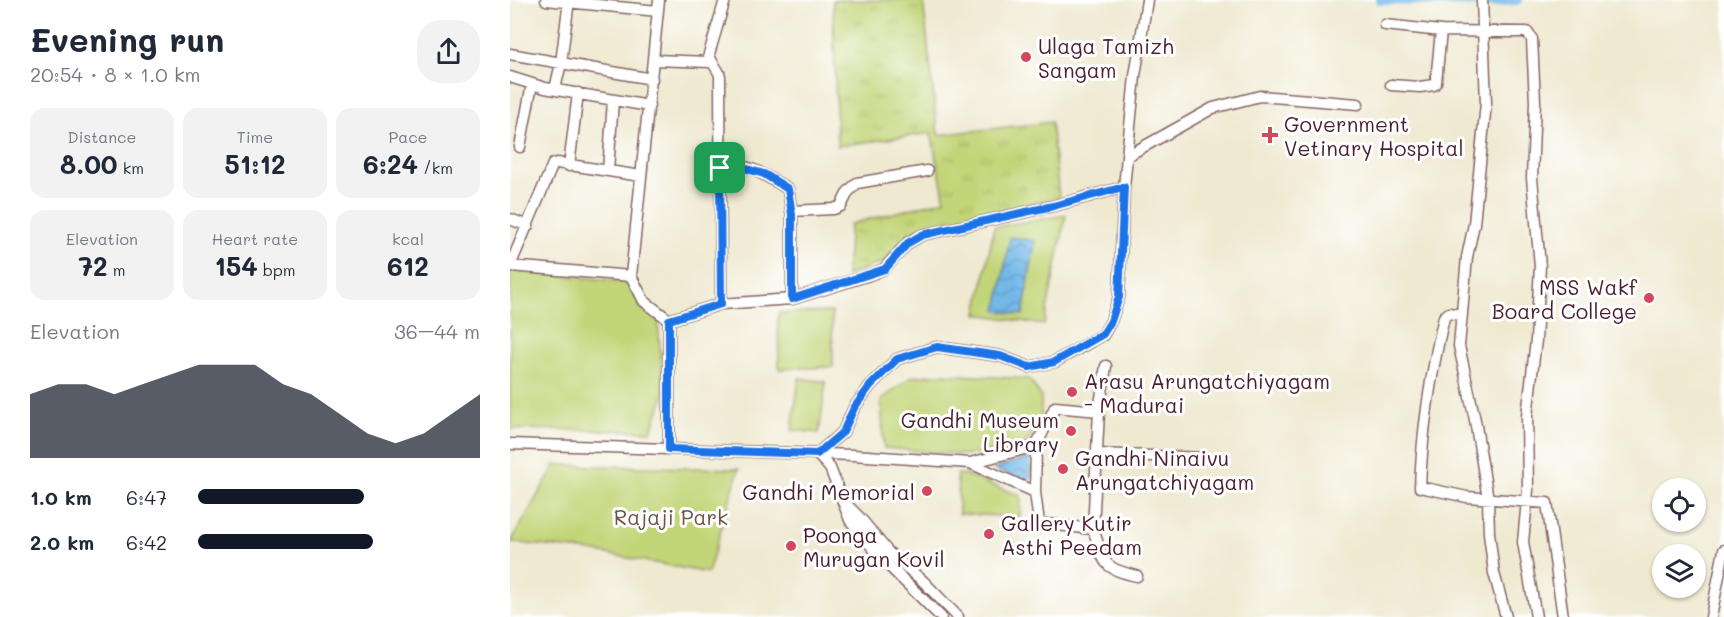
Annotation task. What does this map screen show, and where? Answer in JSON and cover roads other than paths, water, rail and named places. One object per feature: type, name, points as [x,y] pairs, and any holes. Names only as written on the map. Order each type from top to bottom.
[{"type":"street","points":[[546,0],[659,5],[631,276],[644,301],[669,320]]},
{"type":"street","points":[[721,304],[720,76],[710,62],[709,54],[725,0]]},
{"type":"street","points":[[817,454],[843,432],[854,408],[870,386],[897,359],[937,347],[1000,356],[1029,367],[1054,362],[1103,334],[1111,321],[1119,297],[1124,187],[1135,76],[1147,0]]},
{"type":"street","points":[[555,89],[561,63],[569,1]]},
{"type":"street","points":[[1482,5],[1486,69],[1483,140],[1474,224],[1467,257],[1459,346],[1475,420],[1488,499],[1494,573],[1506,617]]},
{"type":"street","points":[[1385,25],[1441,31],[1527,32],[1532,39],[1535,102],[1532,178],[1540,266],[1536,339],[1527,416],[1523,542],[1536,617]]},
{"type":"street","points":[[1392,85],[1420,87],[1434,85],[1441,31]]},
{"type":"street","points":[[510,54],[652,79]]},
{"type":"street","points":[[654,60],[710,62]]},
{"type":"street","points":[[510,77],[555,89],[649,106]]},
{"type":"street","points":[[520,147],[532,84]]},
{"type":"street","points":[[570,166],[578,93]]},
{"type":"street","points":[[1127,156],[1214,108],[1260,96],[1358,104]]},
{"type":"street","points":[[608,171],[613,100]]},
{"type":"street","points":[[631,276],[510,266],[550,168],[557,163],[641,176]]},
{"type":"street","points":[[720,168],[730,164],[764,174],[788,189],[791,211],[792,299]]},
{"type":"street","points":[[791,211],[834,209],[842,206],[848,192],[857,183],[927,171]]},
{"type":"street","points":[[669,320],[721,304],[792,299],[885,269],[908,243],[922,235],[1053,206],[1124,187]]},
{"type":"street","points":[[510,219],[528,226]]},
{"type":"street","points":[[1462,315],[1446,314],[1438,340],[1424,437],[1420,487],[1467,497],[1547,503],[1563,617]]},
{"type":"street","points":[[669,320],[669,449]]},
{"type":"street","points":[[1106,366],[1100,411],[1093,529],[1106,564],[1115,572],[1137,576]]},
{"type":"street","points":[[1093,529],[1039,523],[1035,492],[1036,446],[1055,407],[1100,411]]},
{"type":"street","points":[[510,444],[817,454],[970,463],[1036,446]]},
{"type":"street","points":[[817,454],[830,468],[850,520],[883,560],[941,617]]},
{"type":"street","points":[[1097,454],[1205,458]]},
{"type":"street","points":[[970,463],[1035,492]]},
{"type":"street","points":[[844,503],[861,519],[888,552],[923,581],[958,617]]},
{"type":"street","points":[[1711,617],[1724,550]]},
{"type":"water","points":[[1010,237],[1035,241],[1023,315],[997,311]]},
{"type":"water","points":[[1026,458],[1030,460],[1031,478],[1026,482],[994,469]]},
{"type":"waterway","points":[[1381,0],[1489,2],[1517,0]]},
{"type":"place","name":"Ulaga Tamizh Sangam","points":[[1026,57]]},
{"type":"place","name":"Government Vetinary Hospital","points":[[1270,135]]},
{"type":"place","name":"MSS Wakf Board College","points":[[1649,298]]},
{"type":"place","name":"Arasu Arungatchiyagam - Madurai","points":[[1072,392]]},
{"type":"place","name":"Gandhi Museum Library","points":[[1071,431]]},
{"type":"place","name":"Gandhi Ninaivu Arungatchiyagam","points":[[1063,469]]},
{"type":"place","name":"Gandhi Memorial","points":[[927,491]]},
{"type":"place","name":"Gallery Kutir Asthi Peedam","points":[[989,534]]},
{"type":"place","name":"Poonga Murugan Kovil","points":[[791,546]]},
{"type":"park label","name":"Rajaji Park","points":[[671,516]]}]
